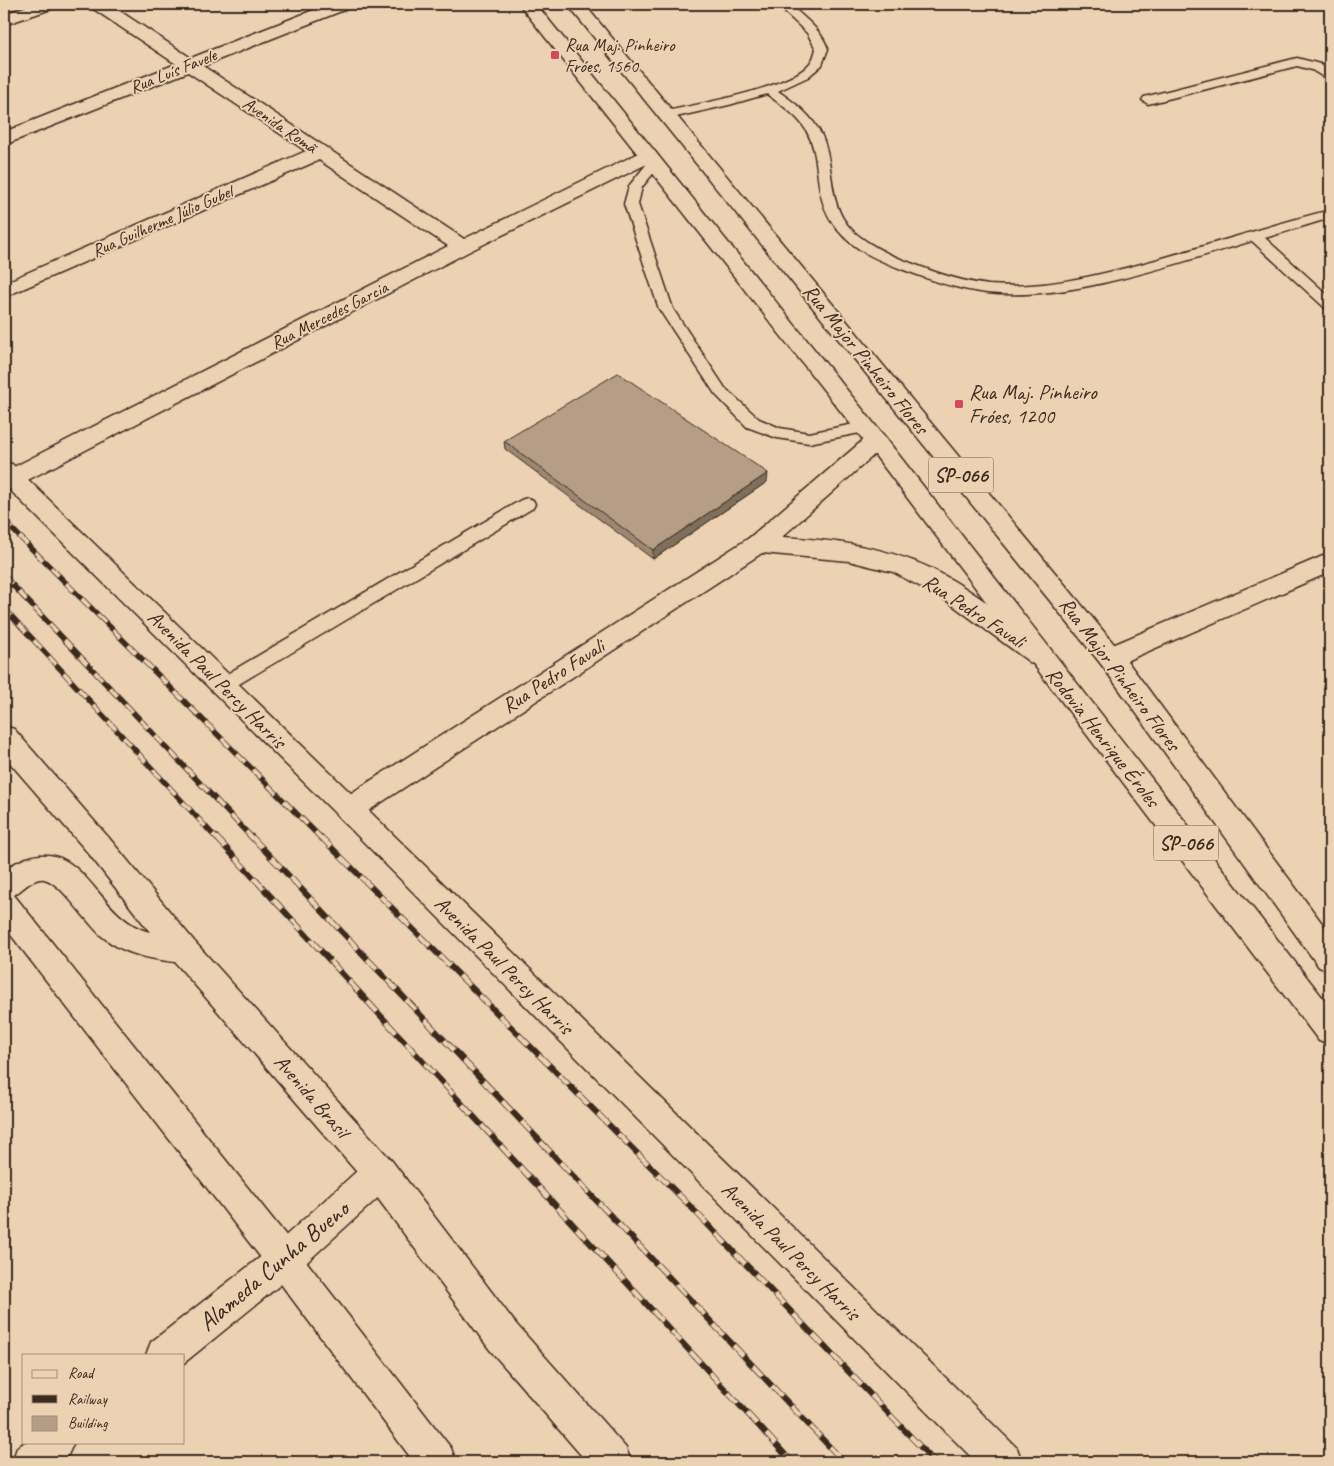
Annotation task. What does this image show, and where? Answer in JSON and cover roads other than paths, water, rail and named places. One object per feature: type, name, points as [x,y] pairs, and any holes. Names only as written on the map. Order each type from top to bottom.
[{"type":"main road","points":[[4,20],[48,4]]},
{"type":"main road","name":"Avenida Romã","points":[[98,4],[462,247]]},
{"type":"main road","name":"Rua Luís Favele","points":[[4,139],[343,4]]},
{"type":"main road","name":"Rua Major Pinheiro Flores","points":[[526,4],[870,434],[1041,656]]},
{"type":"main road","name":"Rua Major Pinheiro Flores","points":[[575,4],[1110,657],[1330,958]]},
{"type":"main road","name":"Rua Guilherme Júlio Gubel","points":[[4,291],[320,152]]},
{"type":"main road","name":"Rua Mercedes Garcia","points":[[8,474],[462,247],[651,160]]},
{"type":"main road","name":"Rua Pedro Favali","points":[[349,810],[758,544],[870,434]]},
{"type":"main road","name":"Avenida Paul Percy Harris","points":[[8,474],[224,685],[1003,1462]]},
{"type":"main road","name":"Rua Pedro Favali","points":[[758,544],[851,552],[902,566],[950,590],[1041,656]]},
{"type":"main road","points":[[1110,657],[1330,562]]},
{"type":"main road","name":"Rodovia Henrique Éroles","points":[[1041,656],[1330,1031]]},
{"type":"main road","name":"Avenida Brasil","points":[[4,737],[98,846],[183,950],[380,1173],[503,1337],[612,1462]]},
{"type":"main road","points":[[4,886],[26,872],[41,866],[57,870],[113,928],[132,940],[152,946],[183,950]]},
{"type":"main road","points":[[4,904],[284,1260],[437,1462]]},
{"type":"main road","name":"Alameda Cunha Bueno","points":[[165,1354],[284,1260],[380,1173]]},
{"type":"main road","points":[[31,1462],[53,1444]]},
{"type":"lane","points":[[667,115],[770,90],[801,78],[814,69],[820,58],[822,48],[811,31],[782,4]]},
{"type":"lane","points":[[1148,100],[1297,62],[1316,67],[1330,77]]},
{"type":"lane","points":[[770,90],[809,124],[816,138],[824,194],[830,210],[842,228],[882,257],[956,283],[989,289],[1064,286],[1112,276],[1256,237],[1330,214]]},
{"type":"lane","points":[[651,160],[636,186],[631,204],[666,309],[720,391],[753,423],[777,433],[809,438],[870,434]]},
{"type":"lane","points":[[1256,237],[1330,305]]},
{"type":"lane","points":[[224,685],[527,504]]},
{"type":"railway","points":[[4,521],[322,839]]},
{"type":"railway","points":[[4,576],[253,839]]},
{"type":"railway","points":[[4,608],[217,839]]},
{"type":"railway","points":[[216,837],[792,1462]]},
{"type":"railway","points":[[252,837],[844,1462]]},
{"type":"railway","points":[[321,837],[689,1205],[935,1462]]},
{"type":"place","name":"Rua Maj. Pinheiro Fróes, 1560","points":[[555,55]]},
{"type":"place","name":"Rua Maj. Pinheiro Fróes, 1200","points":[[959,404]]}]
